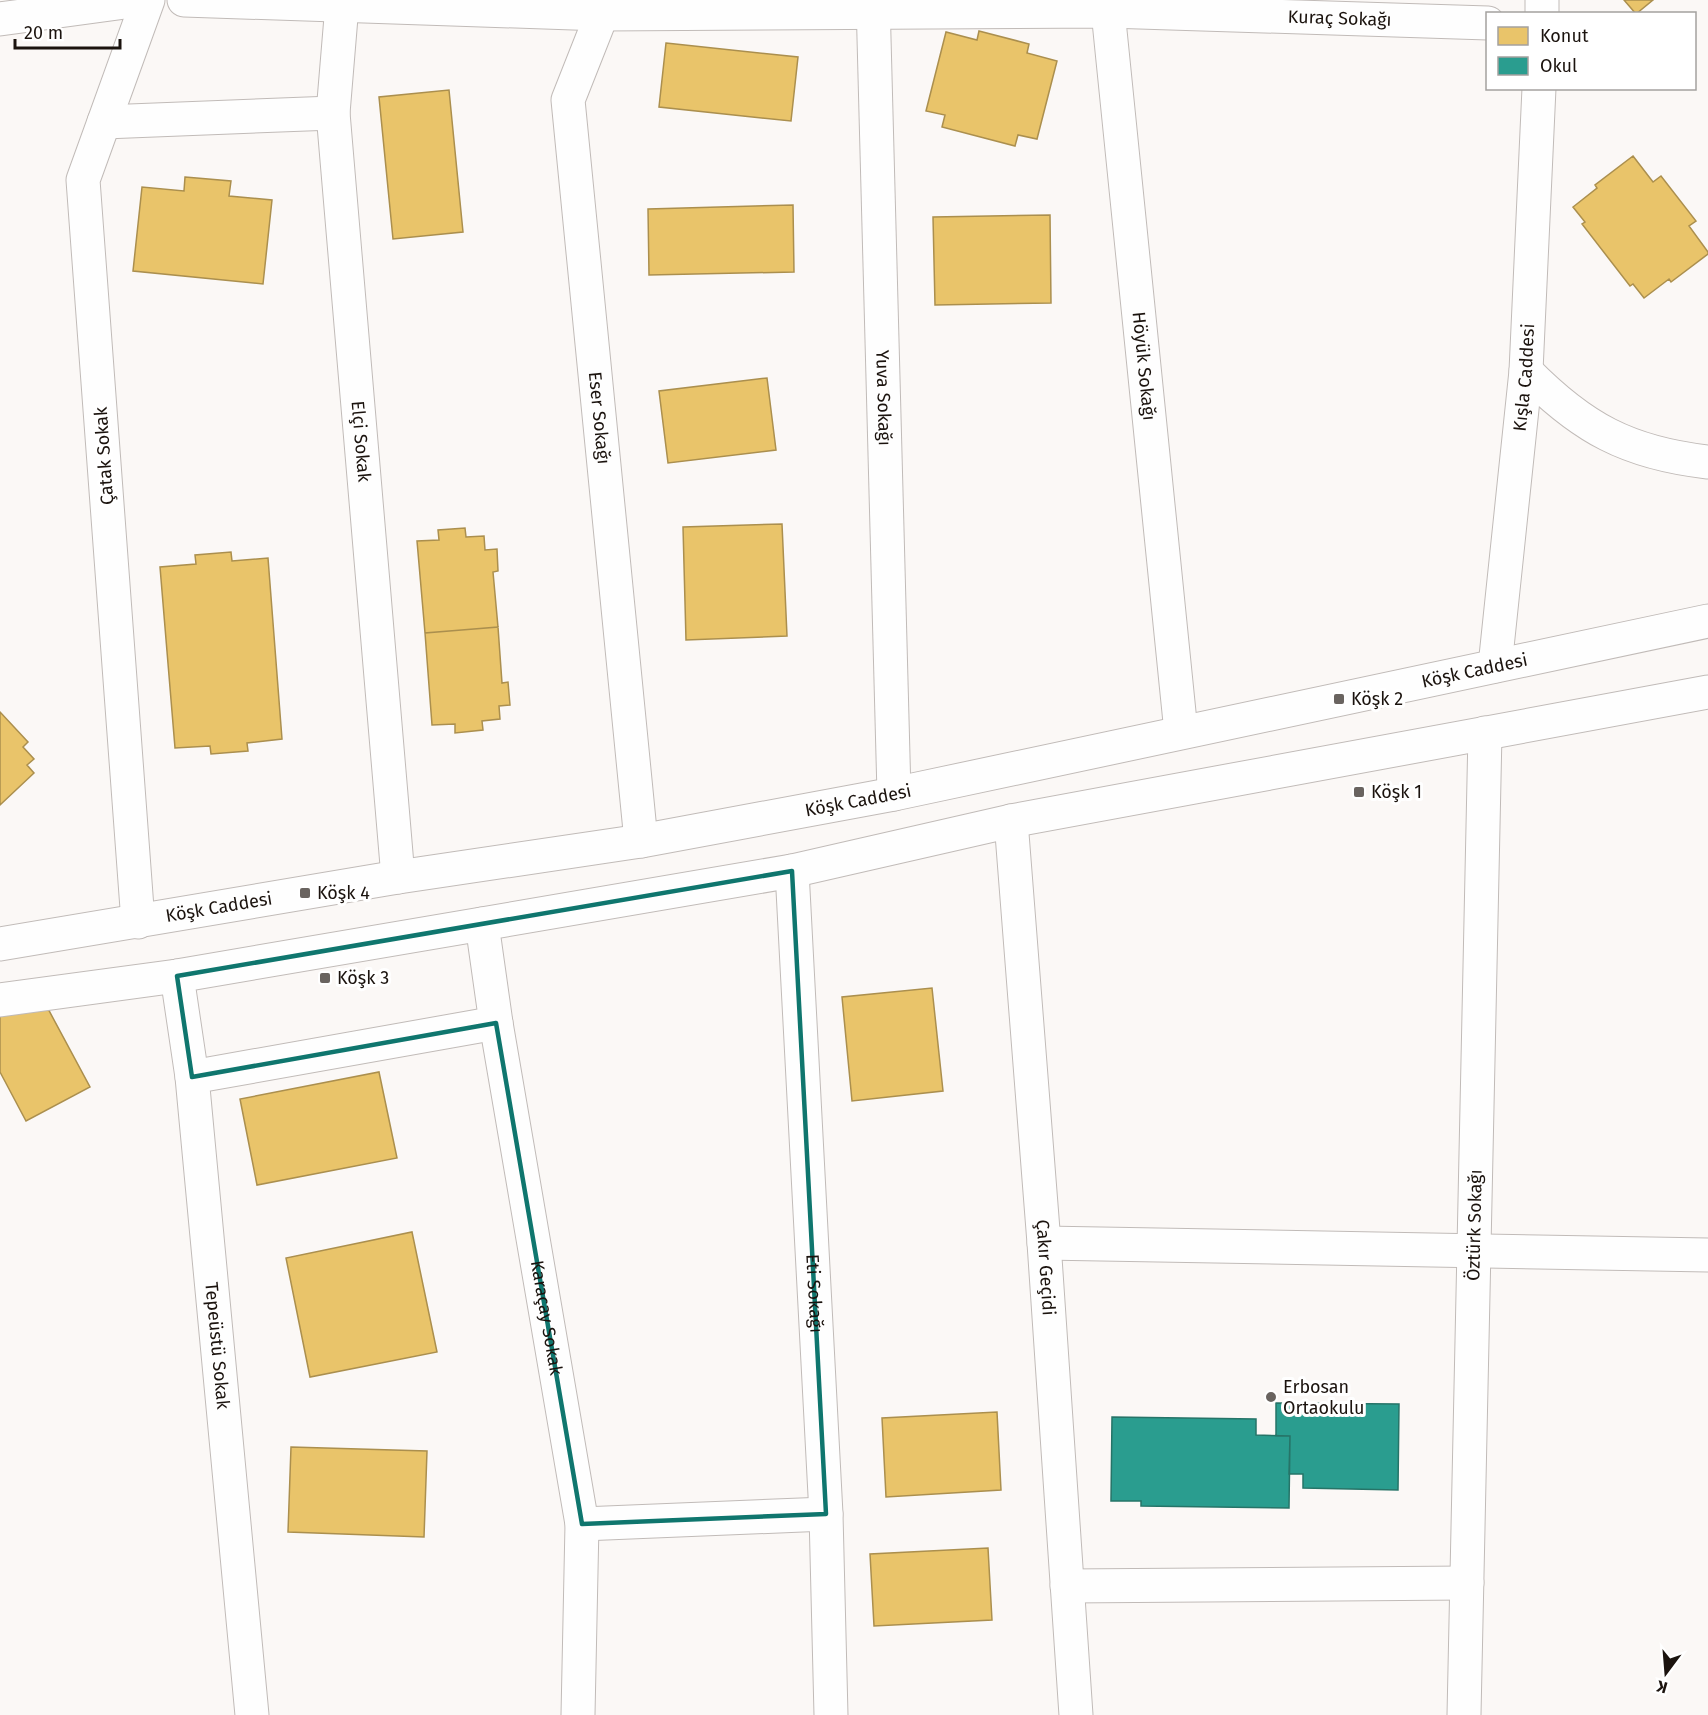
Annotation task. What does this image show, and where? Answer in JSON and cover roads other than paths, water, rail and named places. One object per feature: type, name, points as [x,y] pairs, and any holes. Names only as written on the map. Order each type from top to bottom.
[{"type":"street","points":[[0,19],[140,0]]},
{"type":"street","name":"Çatak Sokak","points":[[138,922],[83,180],[148,0]]},
{"type":"street","name":"Kuraç Sokağı","points":[[184,0],[342,5],[602,7],[1109,5],[1486,23]]},
{"type":"street","name":"Elçi Sokak","points":[[342,5],[333,113],[398,878]]},
{"type":"street","name":"Yuva Sokağı","points":[[873,5],[894,794]]},
{"type":"street","name":"Höyük Sokağı","points":[[1109,5],[1181,732]]},
{"type":"street","name":"Eser Sokağı","points":[[602,7],[568,100],[642,841]]},
{"type":"street","name":"Kışla Caddesi","points":[[1495,666],[1526,371],[1539,90]]},
{"type":"street","points":[[104,122],[333,113]]},
{"type":"street","points":[[1526,371],[1578,418],[1609,435],[1641,449],[1676,458],[1708,462]]},
{"type":"street","name":"Köşk Caddesi","points":[[0,944],[398,878],[642,841],[894,794],[1708,621]]},
{"type":"street","points":[[0,1000],[177,976],[792,871],[1011,821],[1708,692]]},
{"type":"street","name":"Öztürk Sokağı","points":[[1464,1715],[1485,733]]},
{"type":"street","name":"Çakır Geçidi","points":[[1011,821],[1044,1243],[1076,1715]]},
{"type":"street","name":"Eti Sokağı","points":[[792,871],[826,1514],[831,1715]]},
{"type":"street","name":"Karaçay Sokak","points":[[482,924],[496,1023],[582,1524],[578,1715]]},
{"type":"street","name":"Tepeüstü Sokak","points":[[177,976],[192,1077],[252,1715]]},
{"type":"street","points":[[192,1077],[496,1023]]},
{"type":"street","points":[[1044,1243],[1708,1255]]},
{"type":"street","points":[[582,1524],[826,1514]]},
{"type":"street","points":[[1067,1586],[1467,1583]]},
{"type":"place","name":"Köşk 2","points":[[1339,699]]},
{"type":"place","name":"Köşk 1","points":[[1359,792]]},
{"type":"place","name":"Köşk 4","points":[[305,893]]},
{"type":"place","name":"Köşk 3","points":[[325,978]]},
{"type":"place","name":"Erbosan Ortaokulu","points":[[1271,1397]]}]
